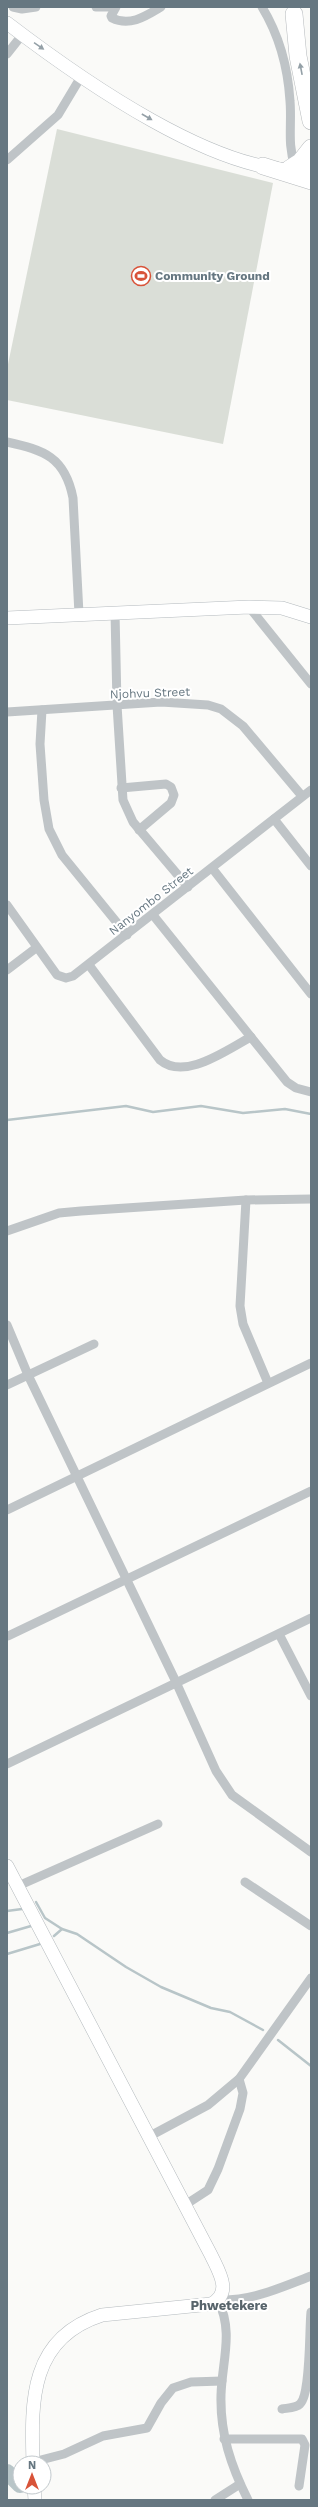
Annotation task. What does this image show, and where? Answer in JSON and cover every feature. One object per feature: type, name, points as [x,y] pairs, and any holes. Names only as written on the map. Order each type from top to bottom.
[{"type":"highway","points":[[293,11],[311,60]]},
{"type":"highway","points":[[293,11],[298,56],[311,121]]},
{"type":"highway","points":[[298,168],[311,148]]},
{"type":"highway","points":[[263,166],[311,181]]},
{"type":"street","points":[[13,7],[22,9],[36,7]]},
{"type":"street","points":[[96,7],[109,7]]},
{"type":"street","points":[[116,7],[111,16],[122,22],[144,18],[161,7]]},
{"type":"street","points":[[7,23],[22,35],[144,115],[195,143],[224,155],[263,166],[298,168],[289,147],[290,100],[283,54],[262,7]]},
{"type":"street","points":[[7,54],[22,35]]},
{"type":"street","points":[[7,160],[58,115],[82,75]]},
{"type":"street","points":[[7,442],[40,451],[54,458],[70,481],[73,498],[79,614]]},
{"type":"street","points":[[7,618],[249,607],[282,608],[311,617]]},
{"type":"street","points":[[249,607],[311,684]]},
{"type":"street","points":[[115,612],[121,788],[127,812],[139,830],[188,887]]},
{"type":"street","name":"Njohvu Street","points":[[7,712],[117,705],[193,703],[221,709],[244,726],[302,796]]},
{"type":"street","points":[[42,710],[40,744],[44,800],[50,828],[62,855],[127,935]]},
{"type":"street","points":[[121,788],[166,784],[171,787],[174,795],[171,803],[139,830]]},
{"type":"street","name":"Nanyombo Street","points":[[36,948],[58,975],[62,977],[72,976],[89,965],[311,790]]},
{"type":"street","points":[[274,819],[311,866]]},
{"type":"street","points":[[212,868],[311,994]]},
{"type":"street","points":[[7,905],[36,948],[7,970]]},
{"type":"street","points":[[153,915],[287,1082],[296,1088],[311,1092]]},
{"type":"street","points":[[89,965],[160,1060],[166,1065],[180,1069],[196,1065],[251,1038]]},
{"type":"street","points":[[7,1231],[59,1213],[246,1200],[311,1199]]},
{"type":"street","points":[[246,1200],[240,1306],[243,1324],[268,1383]]},
{"type":"street","points":[[7,1324],[28,1375],[176,1682],[216,1771],[232,1795],[311,1852]]},
{"type":"street","points":[[7,1385],[94,1344]]},
{"type":"street","points":[[7,1510],[311,1363]]},
{"type":"street","points":[[8,1636],[311,1491]]},
{"type":"street","points":[[7,1764],[311,1618]]},
{"type":"street","points":[[279,1634],[311,1696]]},
{"type":"street","points":[[18,1886],[158,1824]]},
{"type":"street","points":[[7,1866],[150,2136],[222,2278],[223,2294],[218,2300]]},
{"type":"street","points":[[245,1882],[311,1926]]},
{"type":"street","points":[[150,2136],[208,2104],[239,2079],[311,1978]]},
{"type":"street","points":[[185,2205],[208,2190],[218,2169],[240,2109],[243,2093],[239,2079]]},
{"type":"street","points":[[33,2455],[32,2417],[38,2374],[51,2351],[67,2334],[86,2320],[102,2315],[197,2305],[218,2300],[237,2301],[261,2295],[311,2276]]},
{"type":"street","points":[[218,2300],[226,2316],[227,2339],[222,2381],[221,2419],[224,2439],[231,2464],[248,2500]]},
{"type":"street","points":[[282,2409],[297,2406],[302,2401],[306,2381],[311,2312]]},
{"type":"street","points":[[52,2457],[64,2454],[103,2436],[147,2428],[166,2395],[180,2384],[222,2381]]},
{"type":"street","points":[[224,2439],[302,2439],[305,2445],[300,2486]]},
{"type":"street","points":[[215,2500],[240,2484]]},
{"type":"shaded area","name":"Community Ground","points":[[57,129],[273,183],[223,444],[7,400],[7,369]]},
{"type":"waterway","points":[[7,1120],[126,1106],[153,1112],[201,1106],[243,1113],[285,1109],[311,1114]]},
{"type":"waterway","points":[[36,1902],[45,1918],[62,1929]]},
{"type":"waterway","points":[[7,1911],[22,1909]]},
{"type":"waterway","points":[[7,1933],[31,1926]]},
{"type":"waterway","points":[[54,1936],[62,1929],[77,1934],[126,1967],[161,1987],[211,2008],[230,2012],[263,2030]]},
{"type":"waterway","points":[[7,1954],[40,1944]]},
{"type":"waterway","points":[[278,2040],[311,2066]]},
{"type":"waterway","points":[[7,2472],[12,2477]]},
{"type":"place","name":"Community Ground","points":[[141,276]]},
{"type":"district","name":"Phwetekere","points":[[229,2305]]}]
